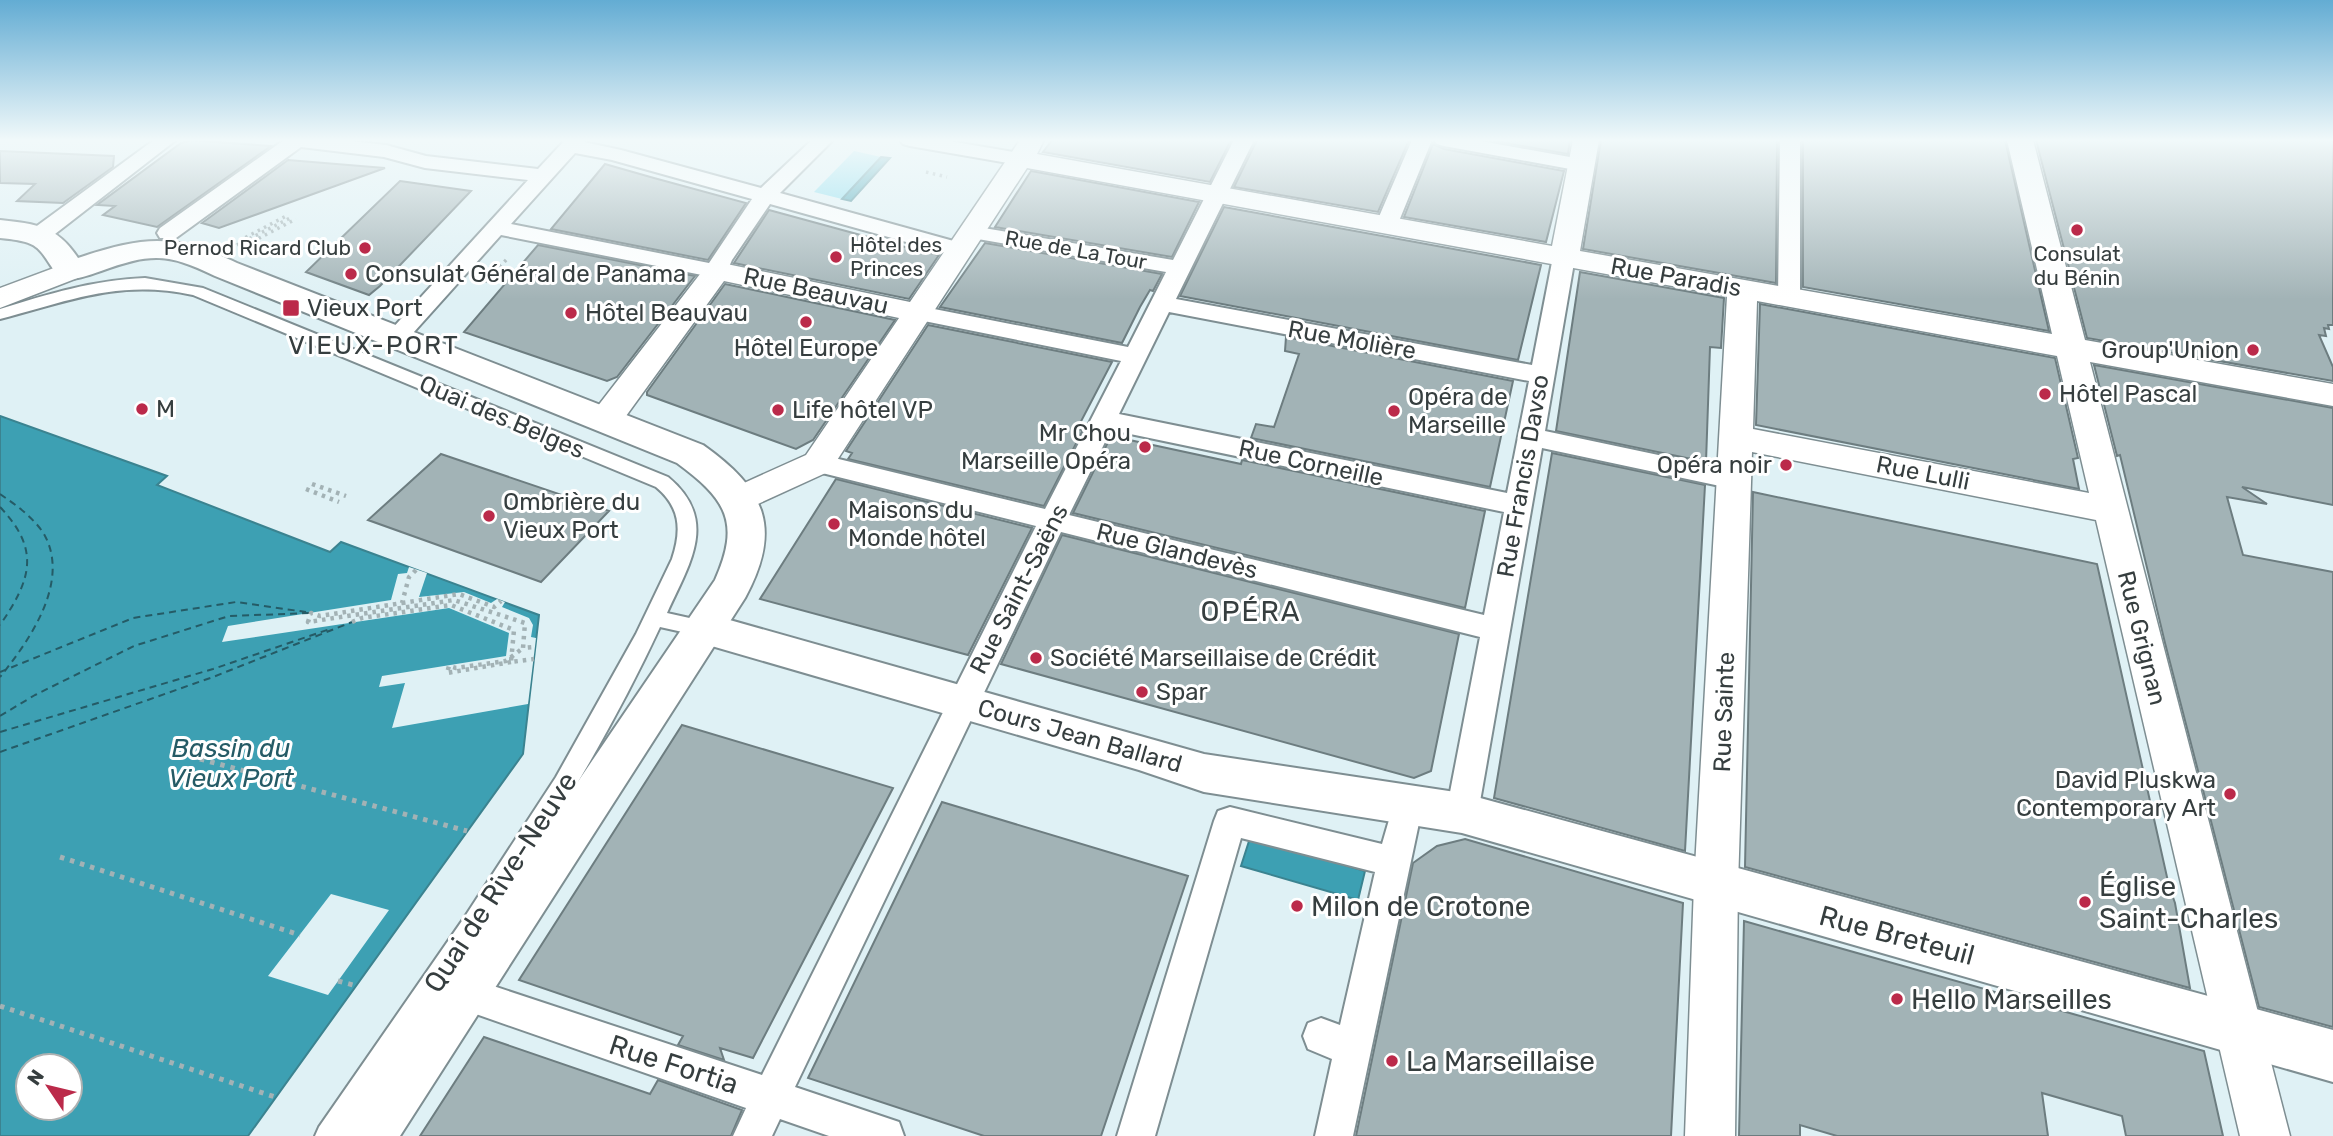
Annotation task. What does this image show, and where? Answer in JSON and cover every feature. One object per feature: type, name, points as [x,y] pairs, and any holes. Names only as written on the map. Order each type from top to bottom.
[{"type":"main road","points":[[0,229],[54,242],[61,250],[74,281]]},
{"type":"main road","name":"Quai des Belges","points":[[74,281],[144,259],[227,254],[397,337],[690,454],[706,465],[731,491],[747,516],[743,560],[731,587],[705,629]]},
{"type":"main road","name":"Cours Jean Ballard","points":[[705,629],[1204,773],[1462,813]]},
{"type":"main road","name":"Quai de Rive-Neuve","points":[[369,1136],[705,629]]},
{"type":"main road","name":"Rue Breteuil","points":[[1462,813],[2333,1056]]},
{"type":"street","points":[[38,236],[95,193]]},
{"type":"street","points":[[168,233],[223,193]]},
{"type":"street","points":[[397,337],[527,193]]},
{"type":"street","name":"Rue de La Tour","points":[[754,193],[1179,268]]},
{"type":"street","points":[[606,419],[717,271],[721,260],[768,193]]},
{"type":"street","points":[[736,501],[818,463],[997,193]]},
{"type":"street","name":"Rue Paradis","points":[[1208,193],[2333,395]]},
{"type":"street","points":[[1386,226],[1400,193]]},
{"type":"street","name":"Rue Francis Davso","points":[[1462,813],[1576,193]]},
{"type":"street","points":[[1789,297],[1790,193]]},
{"type":"street","name":"Rue Grignan","points":[[2033,193],[2265,1136]]},
{"type":"street","name":"Rue Saint-Saëns","points":[[752,1136],[962,702],[1216,195]]},
{"type":"street","name":"Rue Beauvau","points":[[495,228],[1136,356]]},
{"type":"street","points":[[0,299],[74,281]]},
{"type":"street","name":"Rue Sainte","points":[[1720,1130],[1716,885],[1742,289]]},
{"type":"street","name":"Rue Molière","points":[[1162,303],[1542,375]]},
{"type":"street","name":"Rue Corneille","points":[[1104,419],[1518,505]]},
{"type":"street","points":[[1531,437],[1734,480]]},
{"type":"street","name":"Rue Lulli","points":[[1735,437],[2110,510]]},
{"type":"street","name":"Rue Glandevès","points":[[818,463],[1495,629]]},
{"type":"street","points":[[1136,1136],[1241,779]]},
{"type":"street","points":[[1230,821],[1395,862]]},
{"type":"street","points":[[1334,1136],[1337,1042],[1395,862],[1404,823]]},
{"type":"street","name":"Rue Fortia","points":[[463,993],[885,1136]]},
{"type":"lane","points":[[0,314],[74,281]]},
{"type":"lane","name":"Quai des Belges","points":[[74,281],[152,281],[197,291],[662,482],[675,491],[684,504],[689,523],[689,540],[655,618]]},
{"type":"lane","points":[[655,618],[705,629]]},
{"type":"lane","name":"Quai de Rive-Neuve","points":[[328,1136],[573,772],[655,618]]},
{"type":"path","points":[[227,254],[292,217],[227,254]]},
{"type":"path","points":[[485,282],[509,257]]},
{"type":"path","points":[[312,484],[346,496]]},
{"type":"path","points":[[306,489],[339,502]]},
{"type":"path","points":[[402,603],[409,578],[416,570]]},
{"type":"path","points":[[501,601],[494,607],[459,594],[320,616],[311,613],[308,622],[454,600],[525,623],[523,648]]},
{"type":"path","points":[[355,615],[352,622],[362,618],[451,605],[514,630],[511,662]]},
{"type":"path","points":[[534,659],[447,673],[449,666],[456,668],[506,661],[523,648],[535,647]]},
{"type":"path","points":[[200,759],[467,831]]},
{"type":"path","points":[[60,857],[300,935]]},
{"type":"path","points":[[338,981],[357,986]]},
{"type":"path","points":[[0,1006],[275,1097]]},
{"type":"shaded area","points":[[818,193],[848,193],[842,199]]},
{"type":"water","points":[[848,193],[858,193],[851,201],[842,199]]},
{"type":"water","name":"Bassin du Vieux Port","points":[[0,416],[167,476],[157,485],[330,552],[341,542],[539,615],[523,754],[248,1136],[0,1136]]},
{"type":"water","points":[[1250,838],[1365,871],[1358,900],[1241,866]]},
{"type":"pier","points":[[409,567],[427,573],[419,597],[464,592],[491,603],[497,599],[505,602],[502,607],[529,618],[533,625],[531,637],[536,638],[528,704],[392,728],[405,683],[379,687],[382,676],[506,656],[509,633],[449,608],[222,642],[228,626],[391,600],[398,574],[407,573]]},
{"type":"pier","points":[[331,894],[389,910],[328,995],[268,976]]},
{"type":"building","points":[[25,193],[77,193],[63,203],[17,201]]},
{"type":"building","points":[[113,193],[205,193],[157,227],[103,215],[115,206],[97,205]]},
{"type":"building","points":[[243,193],[316,193],[219,228],[202,223]]},
{"type":"building","points":[[388,193],[469,193],[369,295],[306,272]]},
{"type":"building","points":[[581,193],[710,193],[746,203],[708,260],[551,229]]},
{"type":"building","points":[[1017,193],[1150,193],[1199,202],[1172,257],[995,227]]},
{"type":"building","points":[[1269,193],[1386,193],[1378,212]]},
{"type":"building","points":[[1414,193],[1558,193],[1546,242],[1404,217]]},
{"type":"building","points":[[1592,193],[1777,193],[1776,283],[1583,249]]},
{"type":"building","points":[[1803,193],[2017,193],[2049,331],[1803,287]]},
{"type":"building","points":[[2050,193],[2333,193],[2333,325],[2328,325],[2329,329],[2324,328],[2326,336],[2319,335],[2333,367],[2333,381],[2087,338]]},
{"type":"building","points":[[1224,207],[1541,265],[1518,360],[1180,296]]},
{"type":"building","points":[[769,210],[939,255],[909,299],[734,263]]},
{"type":"building","points":[[985,243],[1162,274],[1140,307],[1122,343],[940,307]]},
{"type":"building","points":[[538,245],[695,276],[617,377],[607,381],[464,332]]},
{"type":"building","points":[[1580,272],[1724,298],[1721,348],[1710,347],[1706,462],[1556,431]]},
{"type":"building","points":[[725,284],[895,320],[813,440],[796,449],[647,395]]},
{"type":"building","points":[[1760,304],[2055,358],[2078,458],[2073,459],[2079,489],[1756,425]]},
{"type":"building","points":[[928,325],[1112,362],[1077,429],[1083,430],[1044,506],[848,459],[852,453],[846,451]]},
{"type":"building","name":"Opéra de Marseille","points":[[1286,337],[1513,381],[1490,487],[1251,438],[1256,424],[1274,427],[1299,354],[1285,351]]},
{"type":"building","points":[[2094,365],[2333,408],[2333,505],[2242,487],[2267,504],[2227,497],[2243,555],[2333,572],[2333,1027],[2259,1007],[2165,643],[2120,455],[2117,456]]},
{"type":"building","points":[[1111,436],[1241,464],[1242,460],[1485,511],[1465,608],[1073,513]]},
{"type":"building","points":[[1552,453],[1705,485],[1685,851],[1494,798]]},
{"type":"building","name":"Ombrière du Vieux Port","points":[[441,454],[609,511],[541,582],[368,520]]},
{"type":"building","points":[[836,479],[1032,528],[968,655],[760,599]]},
{"type":"building","points":[[1753,492],[2097,564],[2175,903],[2190,988],[1745,867]]},
{"type":"building","points":[[1062,535],[1459,634],[1431,771],[1414,778],[1001,664]]},
{"type":"building","points":[[682,725],[893,788],[753,1058],[720,1048],[724,1060],[678,1045],[683,1036],[519,980]]},
{"type":"building","points":[[942,802],[1188,876],[1101,1136],[984,1136],[808,1078]]},
{"type":"building","points":[[1465,839],[1683,903],[1671,1136],[1356,1136],[1413,863],[1437,846]]},
{"type":"building","points":[[1744,921],[2204,1051],[2223,1136],[2126,1136],[2122,1116],[2042,1093],[2048,1136],[1837,1136],[1800,1125],[1800,1136],[1739,1136]]},
{"type":"building","points":[[484,1037],[650,1094],[658,1080],[742,1110],[731,1136],[420,1136]]},
{"type":"ferry route","points":[[0,494],[40,528],[51,552],[53,572],[50,591],[34,629],[5,670]]},
{"type":"ferry route","points":[[0,507],[22,537],[27,565],[19,594],[0,625]]},
{"type":"ferry route","points":[[5,670],[133,618],[236,602],[306,612]]},
{"type":"ferry route","points":[[0,716],[35,695],[134,646],[229,616],[311,613]]},
{"type":"ferry route","points":[[0,752],[213,677],[352,622]]},
{"type":"ferry route","points":[[0,732],[213,669],[330,629]]},
{"type":"ferry route","points":[[0,672],[5,670]]},
{"type":"ferry route","points":[[0,677],[5,670]]},
{"type":"place","name":"Consulat du Bénin","points":[[2077,230]]},
{"type":"place","name":"Pernod Ricard Club","points":[[365,248]]},
{"type":"place","name":"Hôtel des Princes","points":[[836,257]]},
{"type":"place","name":"Consulat Général de Panama","points":[[351,274]]},
{"type":"place","name":"Vieux Port","points":[[291,308]]},
{"type":"place","name":"Hôtel Beauvau","points":[[571,313]]},
{"type":"place","name":"Hôtel Europe","points":[[806,322]]},
{"type":"place","name":"Group'Union","points":[[2253,350]]},
{"type":"place","name":"Hôtel Pascal","points":[[2045,394]]},
{"type":"place","name":"M","points":[[142,409]]},
{"type":"place","name":"Life hôtel VP","points":[[778,410]]},
{"type":"place","name":"Opéra de Marseille","points":[[1394,411]]},
{"type":"place","name":"Mr Chou Marseille Opéra","points":[[1145,447]]},
{"type":"place","name":"Opéra noir","points":[[1786,465]]},
{"type":"place","name":"Ombrière du Vieux Port","points":[[489,516]]},
{"type":"place","name":"Maisons du Monde hôtel","points":[[834,524]]},
{"type":"place","name":"Société Marseillaise de Crédit","points":[[1036,658]]},
{"type":"place","name":"Spar","points":[[1142,692]]},
{"type":"place","name":"David Pluskwa Contemporary Art","points":[[2230,794]]},
{"type":"place","name":"Église Saint-Charles","points":[[2085,902]]},
{"type":"place","name":"Milon de Crotone","points":[[1297,906]]},
{"type":"place","name":"Hello Marseilles","points":[[1897,999]]},
{"type":"place","name":"La Marseillaise","points":[[1392,1061]]},
{"type":"district","name":"VIEUX-PORT","points":[[374,345]]},
{"type":"district","name":"OPÉRA","points":[[1251,611]]}]
